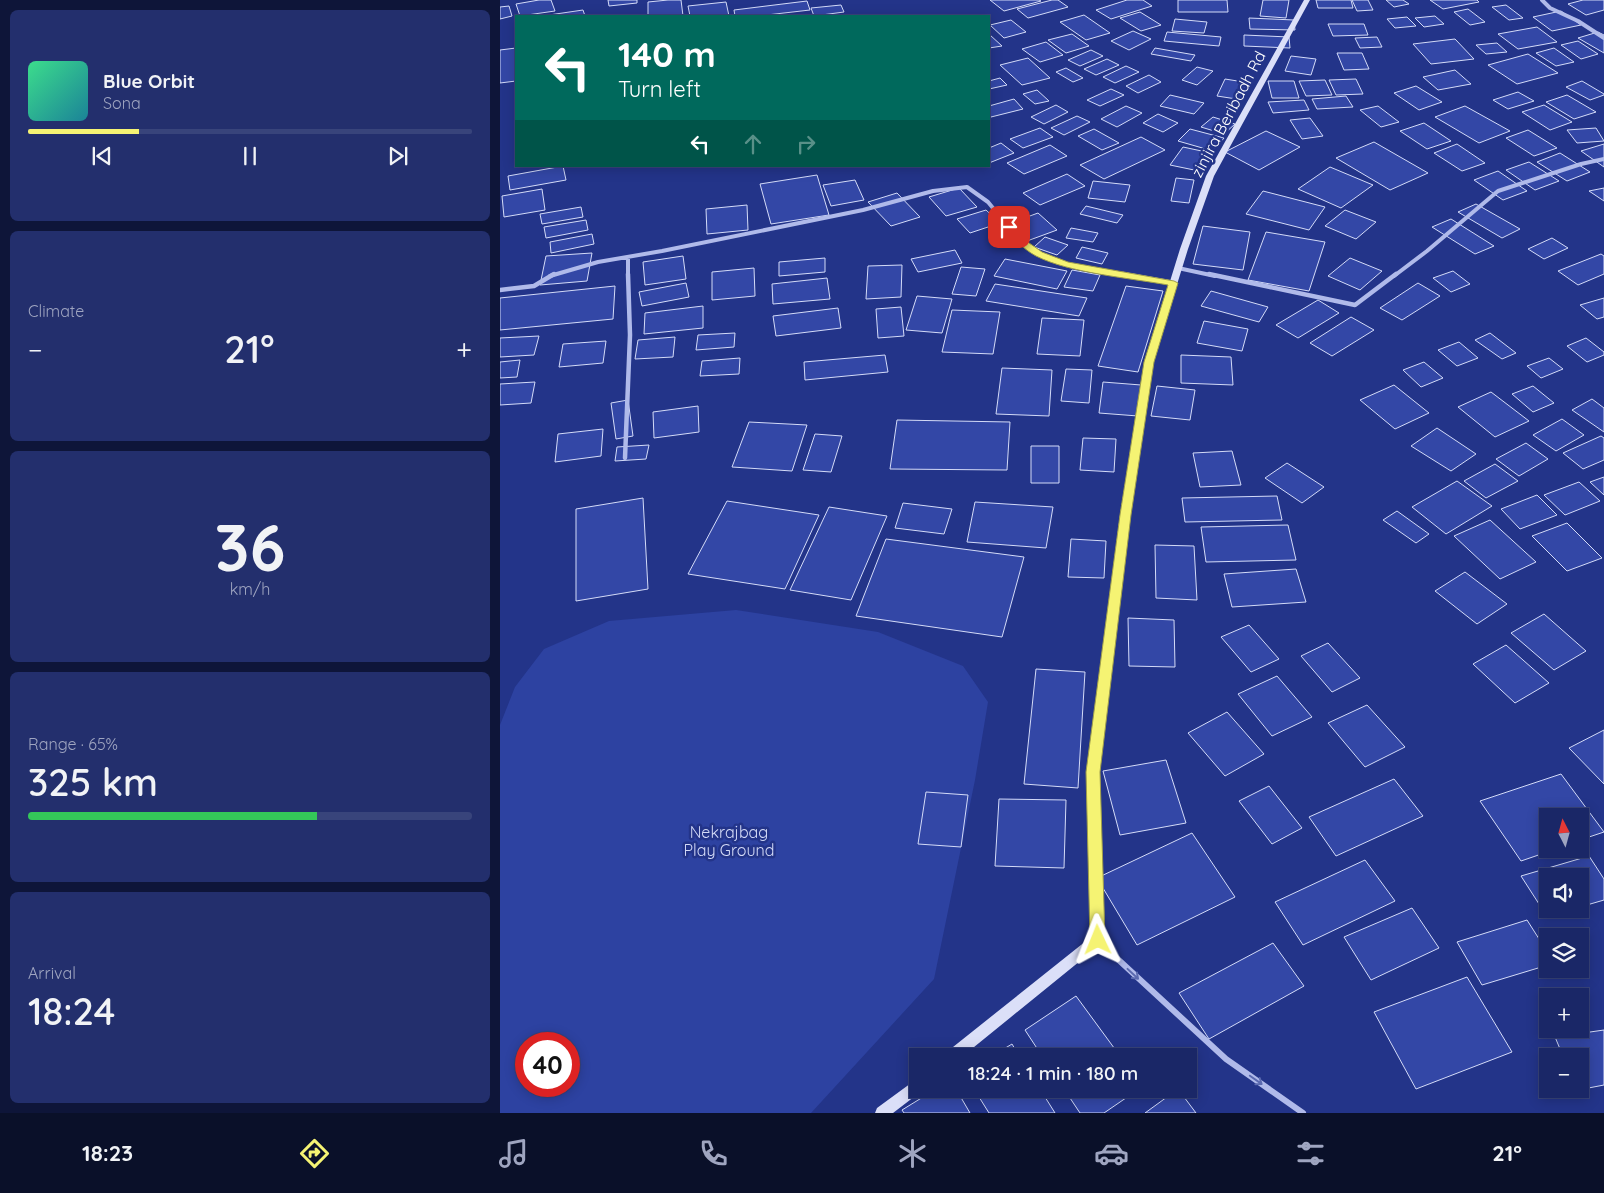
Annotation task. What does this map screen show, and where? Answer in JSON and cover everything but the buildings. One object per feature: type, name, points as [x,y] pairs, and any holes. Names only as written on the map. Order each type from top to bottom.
[{"type":"street","name":"zinjira Beribadh Rd","points":[[1098,940],[1093,772],[1125,515],[1149,362],[1178,268],[1210,176],[1307,0]]},
{"type":"street","points":[[1542,0],[1550,8],[1578,21],[1604,38]]},
{"type":"street","points":[[1178,268],[1355,305],[1427,251],[1498,191],[1581,164],[1604,159]]},
{"type":"street","points":[[500,290],[534,286],[549,276],[598,262],[863,210],[933,191],[967,187],[988,202],[1019,240],[1039,254],[1066,264],[1174,283]]},
{"type":"street","points":[[625,458],[630,335],[628,257]]},
{"type":"street","points":[[963,1048],[1098,940],[1226,1059],[1303,1113]]},
{"type":"street","points":[[882,1113],[909,1092]]},
{"type":"green space","name":"Nekrajbag Play Ground","points":[[736,610],[878,632],[963,666],[988,702],[975,780],[934,979],[811,1113],[500,1113],[500,725],[515,687],[544,649],[609,621]]},
{"type":"route","points":[[1009,227],[1019,240],[1039,254],[1066,264],[1174,283],[1149,362],[1125,515],[1093,772],[1098,940]]}]
